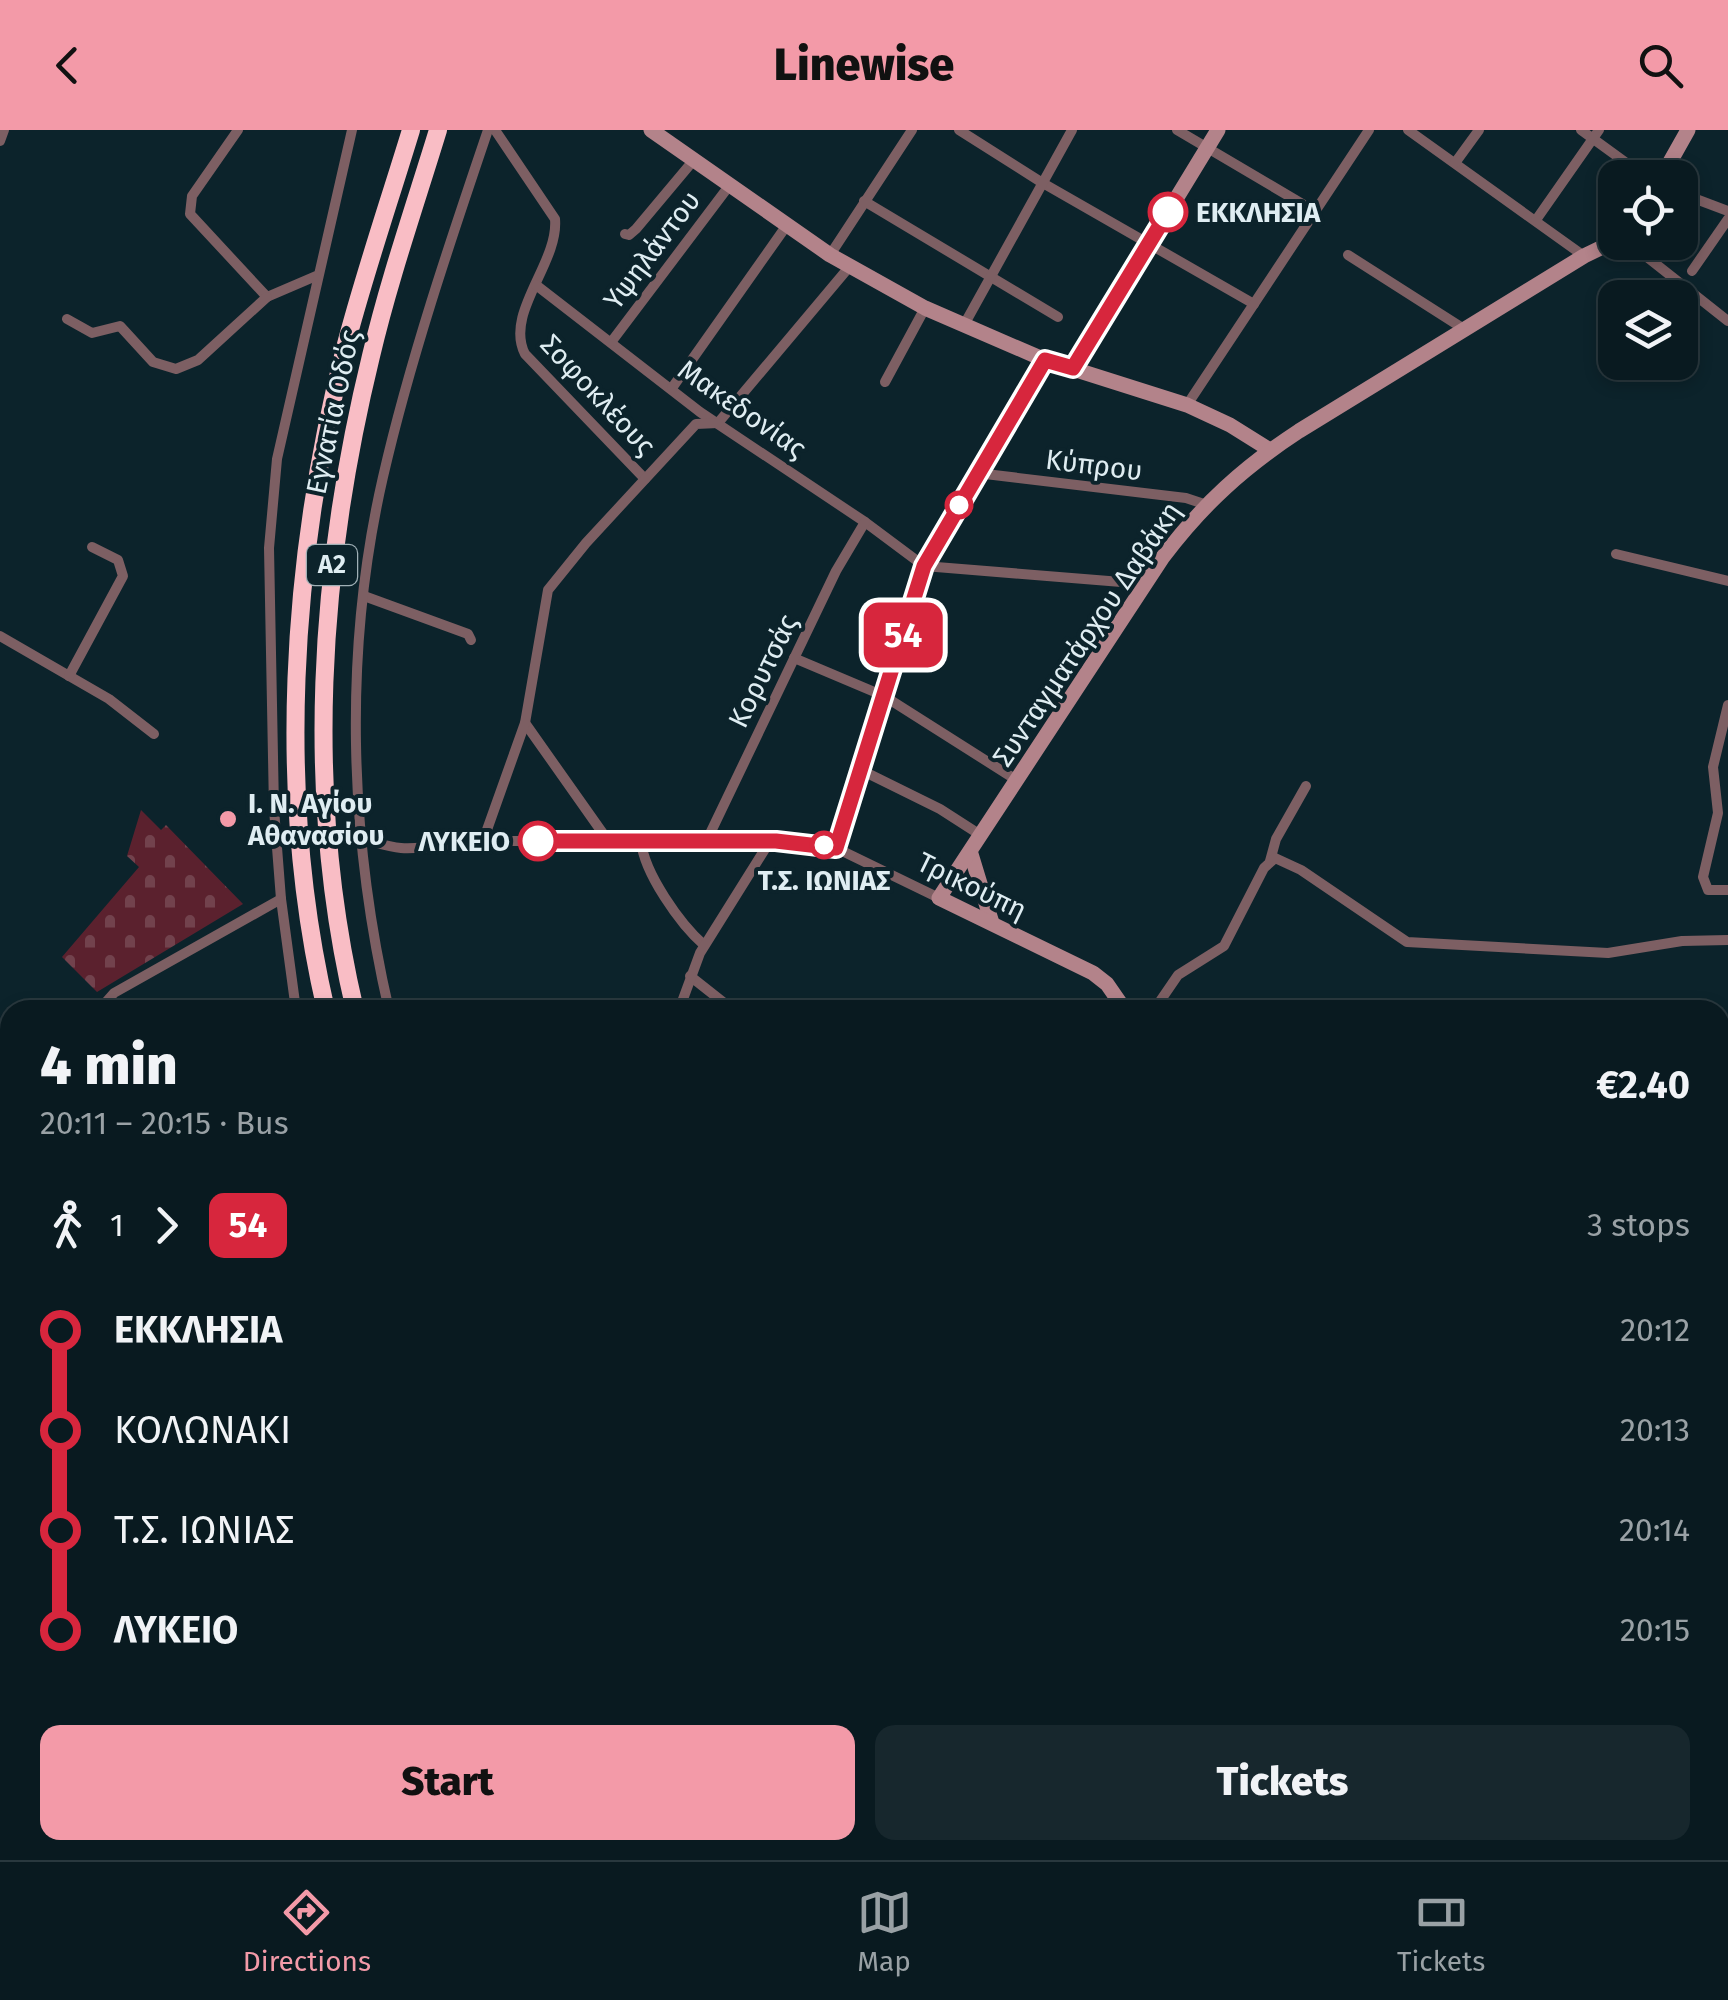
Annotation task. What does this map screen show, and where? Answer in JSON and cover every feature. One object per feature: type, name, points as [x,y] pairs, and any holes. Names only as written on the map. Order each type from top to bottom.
[{"type":"highway","name":"Εγνατία Οδός","points":[[324,1000],[307,907],[298,810],[297,728],[304,592],[325,436],[346,346],[411,130]]},
{"type":"highway","name":"Εγνατία Οδός","points":[[353,1000],[335,906],[325,812],[329,592],[352,440],[372,352],[438,130]]},
{"type":"street","points":[[0,141],[4,130]]},
{"type":"street","points":[[238,130],[189,204],[190,214],[267,297]]},
{"type":"street","points":[[295,1000],[280,899],[269,668],[269,548],[278,459],[316,276],[352,130]]},
{"type":"street","points":[[387,1000],[376,956],[361,839],[357,691],[364,596],[383,477],[396,425],[442,268],[492,130]]},
{"type":"street","name":"Σοφοκλέους","points":[[492,130],[555,219],[556,228],[518,334],[525,354],[645,479]]},
{"type":"street","points":[[651,130],[830,255],[925,308],[1045,360],[1187,405],[1270,450]]},
{"type":"street","points":[[830,255],[912,130]]},
{"type":"street","points":[[959,130],[1041,182],[1254,304]]},
{"type":"street","points":[[964,325],[1072,130]]},
{"type":"street","points":[[1177,130],[1316,212]]},
{"type":"street","points":[[1073,368],[1218,130]]},
{"type":"street","points":[[1187,405],[1368,130]]},
{"type":"street","points":[[1408,130],[1584,256]]},
{"type":"street","points":[[1455,163],[1479,130]]},
{"type":"street","points":[[1580,130],[1596,134],[1626,160]]},
{"type":"street","points":[[1671,160],[1688,130]]},
{"type":"street","points":[[1536,220],[1596,134]]},
{"type":"street","points":[[625,234],[636,229],[693,161]]},
{"type":"street","name":"Υψηλάντου","points":[[612,341],[728,186]]},
{"type":"street","points":[[1698,200],[1728,211]]},
{"type":"street","points":[[864,201],[1058,316]]},
{"type":"street","points":[[1692,271],[1728,220]]},
{"type":"street","points":[[672,388],[787,225]]},
{"type":"street","name":"Συνταγματάρχου Δαβάκη","points":[[939,898],[1146,584],[1204,504],[1270,450],[1598,249]]},
{"type":"street","points":[[1348,255],[1464,329]]},
{"type":"street","points":[[1651,260],[1728,321]]},
{"type":"street","points":[[483,841],[525,724],[548,590],[698,418],[718,424],[850,266]]},
{"type":"street","points":[[67,320],[92,332],[120,326],[153,362],[176,369],[198,360],[267,297],[316,276]]},
{"type":"street","name":"Μακεδονίας","points":[[536,285],[672,388],[698,418]]},
{"type":"street","points":[[885,382],[925,308]]},
{"type":"street","points":[[836,848],[924,566],[1045,360]]},
{"type":"street","name":"Μακεδονίας","points":[[718,424],[924,566]]},
{"type":"street","name":"Κύπρου","points":[[977,473],[1186,498],[1204,504]]},
{"type":"street","name":"Κορυτσάς","points":[[706,842],[836,571],[865,522]]},
{"type":"street","points":[[69,676],[123,576],[118,560],[92,547]]},
{"type":"street","points":[[1616,554],[1728,581]]},
{"type":"street","points":[[924,566],[1146,584]]},
{"type":"street","points":[[364,596],[468,634],[471,640]]},
{"type":"street","points":[[0,636],[109,699],[154,734]]},
{"type":"street","points":[[794,658],[884,696],[1018,781]]},
{"type":"street","points":[[1728,705],[1713,767],[1718,813],[1703,882],[1708,890],[1728,890]]},
{"type":"street","points":[[525,724],[609,842]]},
{"type":"street","points":[[861,770],[940,809],[982,836]]},
{"type":"street","points":[[1161,1000],[1178,975],[1224,946],[1306,786]]},
{"type":"street","name":"Τρικούπη","points":[[361,839],[398,848],[483,841],[770,841],[836,848],[1093,973],[1117,1000]]},
{"type":"street","points":[[641,841],[649,870],[704,944]]},
{"type":"street","points":[[682,1000],[704,944],[770,841]]},
{"type":"street","points":[[971,854],[992,923]]},
{"type":"street","points":[[1270,861],[1280,858],[1407,942],[1608,954],[1682,940],[1728,940]]},
{"type":"street","points":[[108,1000],[280,899]]},
{"type":"street","points":[[690,976],[720,1000]]},
{"type":"green space","points":[[141,810],[161,830],[166,825],[243,904],[97,992],[62,957],[139,867],[127,856]]},
{"type":"bus line","name":"54","points":[[538,841],[776,841],[836,848],[924,566],[1045,360],[1073,368],[1168,212]]},
{"type":"place","name":"ΕΚΚΛΗΣΙΑ","points":[[1168,212]]},
{"type":"place","name":"Ι. Ν. Αγίου Αθανασίου","points":[[228,819]]},
{"type":"place","name":"ΛΥΚΕΙΟ","points":[[538,841]]},
{"type":"place","name":"Τ.Σ. ΙΩΝΙΑΣ","points":[[824,845]]}]
